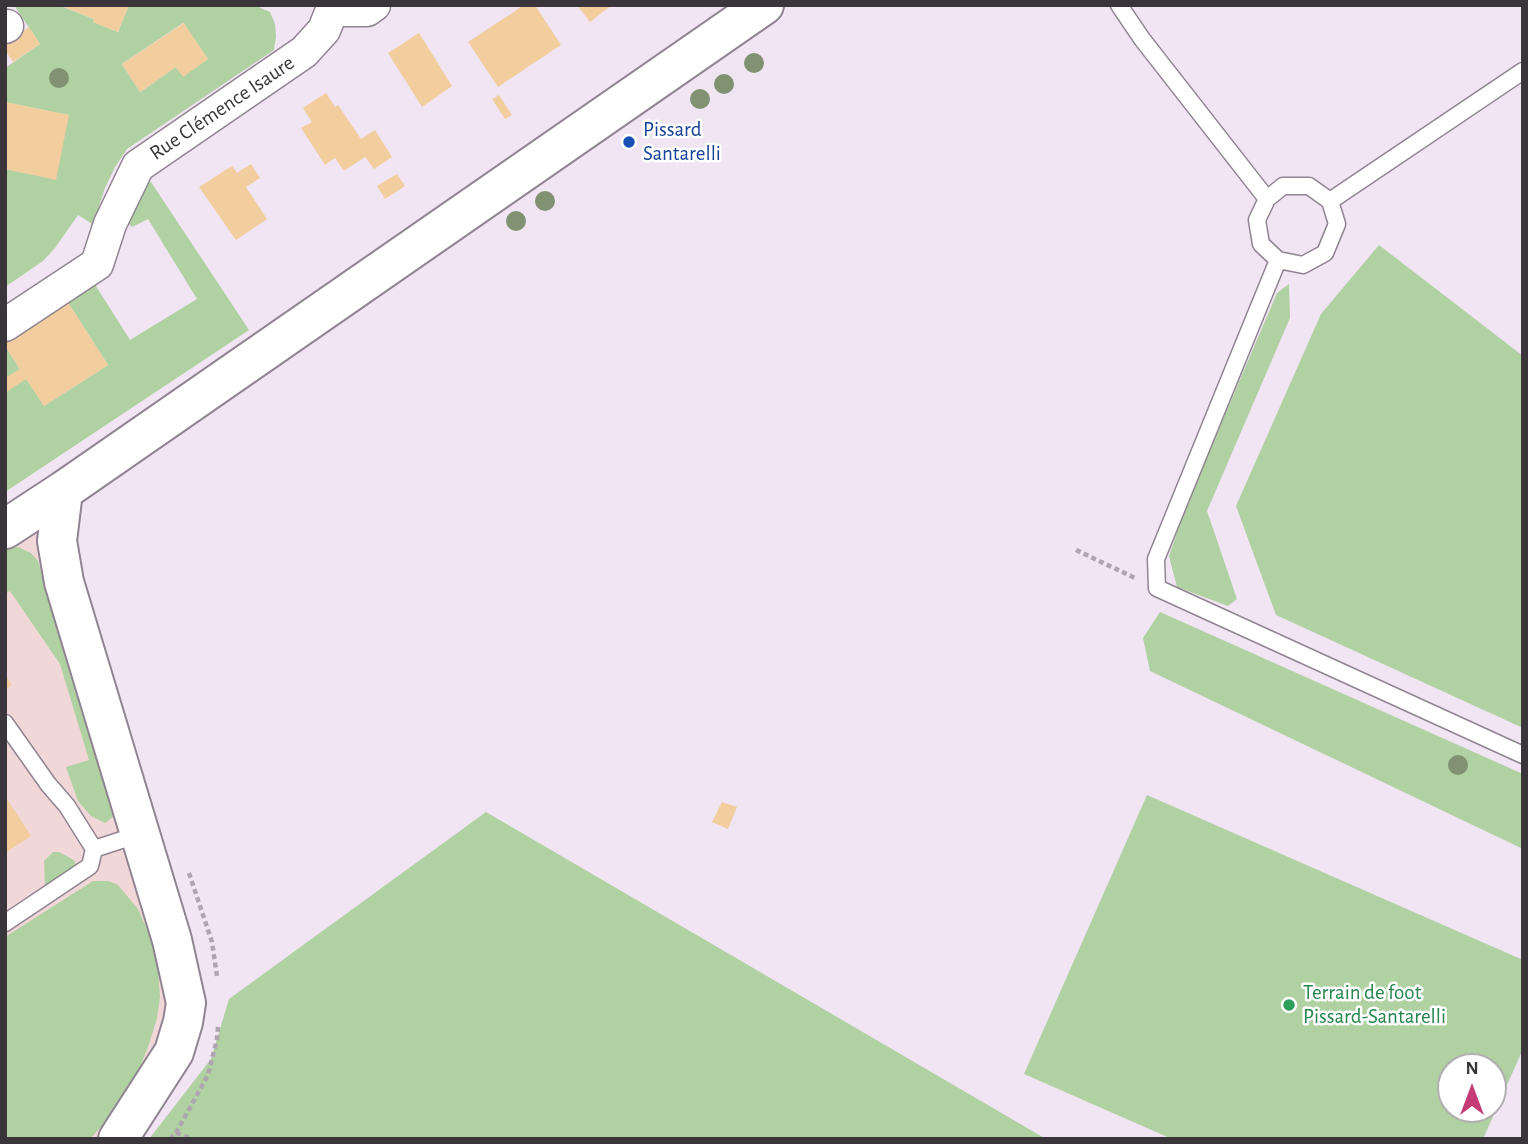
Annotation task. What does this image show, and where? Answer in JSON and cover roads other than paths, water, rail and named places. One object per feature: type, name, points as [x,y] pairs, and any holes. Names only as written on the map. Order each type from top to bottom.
[{"type":"main road","points":[[5,529],[764,5]]},
{"type":"main road","points":[[63,491],[57,541],[64,582],[172,940],[186,1003],[174,1052],[118,1139]]},
{"type":"street","name":"Rue Clémence Isaure","points":[[5,325],[97,264],[110,224],[138,166],[303,52],[324,30],[326,8],[367,10],[374,5]]},
{"type":"lane","points":[[1119,5],[1142,39],[1267,199]]},
{"type":"lane","points":[[1330,201],[1523,71]]},
{"type":"lane","points":[[1283,186],[1309,186],[1330,201],[1337,224],[1325,253],[1303,265],[1278,260],[1261,244],[1257,220],[1267,199],[1283,186]]},
{"type":"lane","points":[[1278,260],[1156,559],[1157,589],[1523,755]]},
{"type":"lane","points":[[5,723],[67,806],[94,849],[90,866],[5,923]]},
{"type":"lane","points":[[94,849],[140,834]]},
{"type":"place","name":"Pissard Santarelli","points":[[629,142]]},
{"type":"place","name":"Terrain de foot Pissard-Santarelli","points":[[1289,1005]]}]
